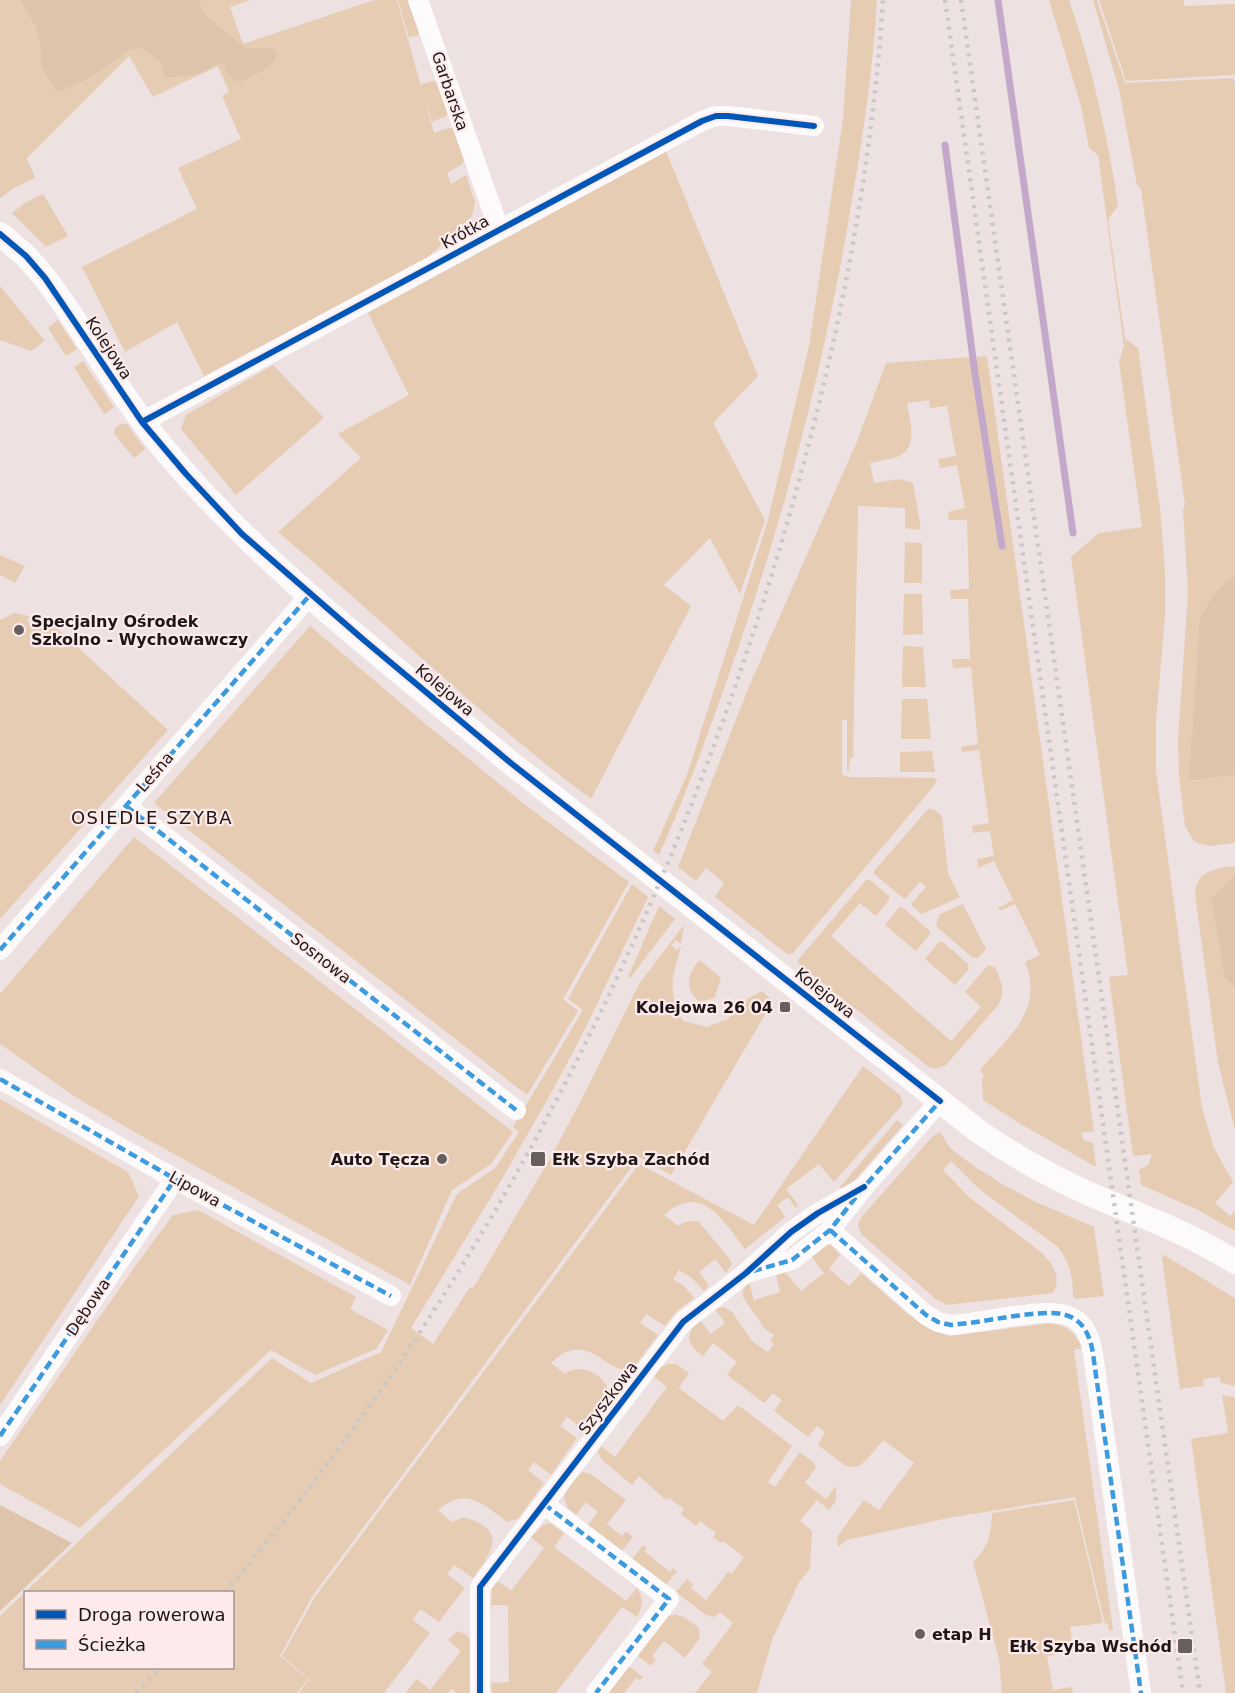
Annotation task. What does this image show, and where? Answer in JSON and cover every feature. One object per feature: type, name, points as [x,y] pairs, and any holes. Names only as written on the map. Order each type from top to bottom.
[{"type":"street","name":"Garbarska","points":[[418,0],[499,229]]},
{"type":"street","name":"Krótka","points":[[142,422],[702,122],[716,116],[814,126]]},
{"type":"street","name":"Kolejowa","points":[[0,234],[26,256],[50,285],[142,422],[214,506],[310,595],[512,764],[984,1136],[1027,1162],[1086,1192],[1167,1225],[1235,1262]]},
{"type":"street","name":"Leśna","points":[[0,950],[310,595]]},
{"type":"street","name":"Sosnowa","points":[[126,806],[516,1110]]},
{"type":"street","name":"Lipowa","points":[[0,1079],[176,1179],[392,1296]]},
{"type":"street","name":"Szyszkowa","points":[[746,1273],[792,1260],[830,1230],[864,1187],[940,1101]]},
{"type":"street","name":"Dębowa","points":[[0,1436],[176,1179]]},
{"type":"street","name":"Szyszkowa","points":[[480,1693],[480,1587],[683,1322],[746,1273],[791,1232],[818,1213],[864,1187]]},
{"type":"street","points":[[830,1230],[926,1315],[938,1322],[951,1325],[1053,1312],[1073,1318],[1084,1328],[1093,1354],[1141,1693]]},
{"type":"street","points":[[544,1504],[669,1599],[596,1693]]},
{"type":"shaded area","points":[[0,0],[250,0],[230,7],[243,44],[374,0],[397,0],[434,133],[449,128],[455,129],[465,159],[462,164],[447,173],[451,184],[466,175],[475,202],[472,216],[425,260],[204,376],[177,322],[125,352],[82,267],[197,209],[178,168],[241,139],[222,96],[229,92],[218,66],[153,97],[129,56],[27,158],[35,178],[0,198]]},
{"type":"shaded area","points":[[20,0],[198,0],[203,12],[246,48],[272,48],[277,54],[266,68],[238,82],[227,74],[223,62],[198,74],[165,78],[160,61],[140,47],[128,51],[88,79],[57,92],[42,67],[41,45],[35,25]]},
{"type":"shaded area","points":[[398,0],[409,0],[420,31],[418,35],[409,38]]},
{"type":"shaded area","points":[[851,0],[877,0],[875,29],[857,172],[824,343],[797,456],[765,567],[695,767],[659,855],[653,851],[687,775],[768,520],[809,346],[843,119]]},
{"type":"shaded area","points":[[1049,0],[1069,0],[1098,102],[1118,206],[1108,219],[1125,339],[1138,348],[1160,508],[1165,571],[1165,616],[1156,720],[1156,771],[1202,1108],[1214,1148],[1233,1182],[1215,1203],[1230,1216],[1235,1211],[1235,1231],[1198,1210],[1141,1185],[1139,1170],[1149,1164],[1152,1154],[1133,1156],[1109,977],[1128,975],[1071,557],[1099,533],[1142,527],[1119,361],[1124,346],[1098,155],[1089,148],[1081,106]]},
{"type":"shaded area","points":[[1093,0],[1097,0],[1125,83],[1233,78],[1235,83],[1235,574],[1214,594],[1190,781],[1235,775],[1235,843],[1210,846],[1200,844],[1194,841],[1185,826],[1179,776],[1178,739],[1188,593],[1183,510],[1185,504],[1141,189],[1137,185],[1119,89]]},
{"type":"shaded area","points":[[1099,0],[1184,0],[1184,6],[1235,4],[1235,77],[1234,75],[1126,81]]},
{"type":"shaded area","points":[[434,81],[439,83],[448,112],[446,116],[432,122],[420,84]]},
{"type":"shaded area","points":[[666,151],[758,376],[713,423],[765,520],[740,594],[710,538],[664,585],[691,606],[591,799],[471,702],[278,532],[361,458],[338,434],[409,395],[368,313]]},
{"type":"shaded area","points":[[43,194],[68,236],[46,247],[12,213]]},
{"type":"shaded area","points":[[0,286],[45,341],[31,351],[0,340]]},
{"type":"shaded area","points":[[58,320],[77,349],[66,356],[48,328]]},
{"type":"shaded area","points":[[987,356],[1094,1131],[1081,1133],[1084,1140],[1093,1143],[1096,1167],[983,1100],[982,1079],[984,1075],[980,1070],[1012,1034],[1027,1009],[1030,979],[1025,962],[1040,955],[1015,904],[1000,911],[998,908],[1013,900],[994,861],[978,868],[977,859],[994,856],[990,831],[973,833],[972,826],[989,823],[979,750],[962,752],[961,747],[978,744],[971,667],[953,668],[952,659],[970,659],[968,599],[951,599],[950,590],[969,589],[967,520],[949,520],[948,512],[965,508],[957,465],[940,468],[938,459],[956,456],[947,406],[930,408],[929,400],[907,403],[911,435],[907,449],[894,458],[870,463],[874,483],[900,479],[913,483],[921,530],[905,528],[905,508],[858,506],[853,758],[850,758],[849,771],[847,771],[847,720],[842,720],[842,775],[934,778],[937,780],[933,787],[792,954],[787,954],[715,897],[724,883],[706,868],[696,881],[678,867],[750,684],[858,439],[886,363]]},
{"type":"shaded area","points":[[83,361],[114,407],[104,414],[74,367]]},
{"type":"shaded area","points":[[273,365],[324,418],[236,495],[181,429],[186,415]]},
{"type":"shaded area","points":[[120,424],[127,424],[145,449],[134,458],[114,434],[115,428]]},
{"type":"shaded area","points":[[905,542],[922,543],[922,583],[904,583]]},
{"type":"shaded area","points":[[0,555],[25,566],[15,583],[0,575]]},
{"type":"shaded area","points":[[1235,574],[1235,775],[1189,781],[1200,618],[1214,594]]},
{"type":"shaded area","points":[[904,594],[922,594],[923,634],[903,635]]},
{"type":"shaded area","points":[[14,613],[28,616],[27,621],[39,630],[48,620],[168,730],[0,919],[0,620]]},
{"type":"shaded area","points":[[310,626],[528,807],[629,882],[563,999],[578,1011],[527,1095],[154,803]]},
{"type":"shaded area","points":[[903,646],[923,647],[926,687],[902,687]]},
{"type":"shaded area","points":[[902,699],[927,699],[931,739],[901,739]]},
{"type":"shaded area","points":[[932,751],[935,772],[900,772],[900,752]]},
{"type":"shaded area","points":[[928,809],[935,810],[942,816],[948,873],[960,897],[922,914],[912,906],[912,903],[926,887],[920,882],[906,898],[903,898],[874,874],[874,871]]},
{"type":"shaded area","points":[[134,837],[513,1132],[491,1164],[452,1190],[410,1285],[138,1134],[77,1098],[0,1044],[0,994]]},
{"type":"shaded area","points":[[1235,866],[1235,875],[1211,899],[1224,977],[1235,988],[1235,1130],[1218,1063],[1195,894],[1199,880],[1208,872]]},
{"type":"shaded area","points":[[1235,875],[1235,988],[1224,977],[1211,899]]},
{"type":"shaded area","points":[[866,880],[870,880],[889,896],[889,900],[876,916],[860,903],[831,936],[951,1041],[981,1007],[965,992],[988,965],[995,967],[1002,986],[1001,1000],[946,1065],[935,1069],[929,1067],[799,964],[798,960]]},
{"type":"shaded area","points":[[632,884],[648,897],[584,1031],[502,1179],[411,1328],[433,1344],[470,1287],[473,1288],[550,1159],[639,984],[683,926],[681,944],[676,940],[671,945],[677,950],[681,946],[674,975],[673,992],[674,1001],[683,1021],[707,1027],[728,1019],[747,999],[762,991],[773,1001],[671,1175],[639,1157],[313,1595],[280,1656],[308,1679],[297,1693],[0,1693],[0,1616],[24,1593],[24,1669],[234,1669],[234,1591],[26,1591],[272,1358],[311,1383],[381,1352],[457,1194],[495,1168],[519,1132],[513,1127],[583,1010],[568,999]]},
{"type":"shaded area","points":[[963,904],[986,949],[978,958],[973,958],[936,926],[940,914]]},
{"type":"shaded area","points":[[659,906],[675,919],[630,978],[628,977]]},
{"type":"shaded area","points":[[899,907],[902,907],[930,931],[916,951],[885,925]]},
{"type":"shaded area","points":[[939,942],[943,942],[968,964],[969,969],[955,985],[925,959]]},
{"type":"shaded area","points":[[700,960],[721,978],[715,997],[699,1001],[691,991],[689,981],[692,970]]},
{"type":"shaded area","points":[[863,1066],[900,1095],[903,1104],[834,1182],[819,1164],[786,1189],[798,1205],[796,1208],[788,1197],[777,1205],[785,1217],[745,1249],[720,1217],[701,1203],[690,1202],[677,1206],[664,1215],[678,1226],[684,1222],[698,1221],[729,1258],[732,1264],[726,1273],[715,1259],[699,1272],[709,1286],[704,1291],[693,1279],[679,1270],[673,1279],[685,1287],[694,1298],[676,1312],[665,1326],[646,1314],[640,1323],[658,1335],[633,1368],[624,1370],[615,1367],[587,1351],[576,1349],[564,1353],[551,1363],[565,1374],[577,1369],[598,1376],[607,1387],[607,1399],[584,1430],[567,1417],[560,1426],[577,1438],[551,1475],[534,1462],[528,1470],[544,1483],[518,1519],[507,1522],[482,1504],[466,1499],[457,1499],[438,1510],[452,1522],[464,1517],[487,1528],[491,1535],[491,1550],[473,1578],[454,1565],[447,1574],[465,1588],[439,1622],[420,1609],[413,1620],[430,1633],[384,1693],[299,1693],[309,1679],[282,1656],[315,1597],[639,1164],[754,1225]]},
{"type":"shaded area","points":[[0,1099],[128,1172],[139,1196],[0,1405]]},
{"type":"shaded area","points":[[897,1120],[903,1125],[848,1188],[839,1188]]},
{"type":"shaded area","points":[[940,1132],[951,1149],[1000,1183],[1038,1203],[1094,1227],[1104,1296],[1077,1299],[1073,1297],[1070,1270],[1058,1247],[979,1189],[951,1161],[943,1170],[969,1197],[1042,1253],[1050,1262],[1057,1282],[1053,1293],[947,1305],[937,1300],[861,1234],[858,1226],[860,1219],[932,1137]]},
{"type":"shaded area","points":[[198,1210],[356,1297],[350,1309],[388,1330],[376,1349],[315,1375],[271,1350],[80,1528],[0,1484],[0,1461],[173,1215]]},
{"type":"shaded area","points":[[827,1245],[831,1245],[840,1255],[829,1269],[849,1286],[861,1273],[902,1309],[937,1332],[950,1336],[1051,1323],[1066,1328],[1077,1338],[1082,1348],[1074,1350],[1113,1630],[1109,1631],[1108,1623],[1105,1624],[1075,1497],[948,1518],[847,1540],[838,1547],[837,1537],[864,1500],[879,1510],[914,1463],[883,1440],[859,1466],[847,1466],[818,1445],[825,1432],[817,1426],[808,1437],[774,1411],[782,1400],[773,1393],[764,1403],[727,1375],[737,1362],[713,1343],[703,1356],[693,1347],[689,1339],[691,1330],[700,1320],[711,1334],[725,1323],[715,1309],[724,1307],[732,1312],[753,1342],[768,1352],[774,1344],[770,1341],[774,1335],[764,1328],[743,1297],[745,1287],[749,1282],[754,1300],[780,1292],[776,1275],[785,1272],[801,1291],[824,1273],[811,1256]]},
{"type":"shaded area","points":[[1164,1255],[1235,1298],[1235,1386],[1221,1383],[1220,1377],[1203,1379],[1204,1386],[1180,1389],[1162,1258]]},
{"type":"shaded area","points":[[676,1364],[689,1373],[679,1388],[723,1421],[738,1405],[792,1446],[768,1482],[775,1487],[800,1452],[816,1467],[805,1483],[826,1499],[836,1486],[836,1501],[829,1510],[817,1500],[800,1521],[812,1531],[810,1569],[799,1582],[772,1640],[757,1693],[695,1693],[712,1672],[702,1664],[733,1623],[720,1612],[714,1617],[706,1615],[676,1592],[687,1579],[693,1584],[691,1588],[706,1600],[728,1572],[732,1574],[744,1557],[723,1541],[721,1543],[713,1537],[716,1533],[700,1521],[696,1526],[681,1514],[684,1509],[669,1498],[666,1500],[639,1476],[632,1485],[602,1460],[598,1452],[601,1446],[615,1457],[667,1387],[653,1376],[661,1367]]},
{"type":"shaded area","points":[[1222,1395],[1235,1397],[1235,1693],[1226,1693],[1191,1439],[1228,1433]]},
{"type":"shaded area","points":[[583,1472],[591,1474],[626,1500],[607,1524],[622,1536],[626,1531],[633,1537],[622,1551],[588,1525],[598,1512],[586,1502],[576,1515],[567,1507],[564,1497],[569,1486]]},
{"type":"shaded area","points":[[1074,1500],[1103,1623],[1070,1627],[1073,1652],[1047,1656],[1053,1690],[1072,1687],[1073,1693],[1002,1693],[999,1659],[973,1562],[983,1551],[988,1540],[992,1513]]},
{"type":"shaded area","points":[[0,1505],[72,1543],[0,1611]]},
{"type":"shaded area","points":[[550,1523],[564,1533],[554,1547],[626,1601],[637,1588],[642,1599],[641,1609],[637,1617],[622,1607],[556,1693],[492,1693],[491,1683],[509,1682],[508,1605],[491,1605],[492,1588],[498,1581],[511,1591],[544,1548],[531,1537],[543,1525]]},
{"type":"shaded area","points":[[643,1545],[647,1548],[644,1551],[670,1572],[673,1568],[677,1571],[666,1585],[632,1559]]},
{"type":"shaded area","points":[[667,1616],[684,1617],[698,1627],[700,1638],[685,1658],[664,1641],[652,1656],[656,1660],[651,1666],[635,1654]]},
{"type":"shaded area","points":[[458,1631],[467,1635],[470,1640],[470,1693],[456,1693],[452,1689],[448,1693],[405,1693],[417,1679],[430,1690],[461,1651],[448,1640]]},
{"type":"shaded area","points":[[627,1665],[643,1677],[640,1680],[636,1678],[624,1693],[605,1693]]},
{"type":"waterway","points":[[998,0],[1073,533]]},
{"type":"waterway","points":[[945,145],[975,374],[1002,546]]},
{"type":"railway","points":[[226,1591],[316,1479],[401,1361],[478,1239],[550,1113],[615,983],[673,850],[725,715],[771,577],[811,435],[844,292],[857,219],[877,74],[883,0]]},
{"type":"railway","points":[[945,0],[1183,1693]]},
{"type":"railway","points":[[961,0],[1200,1693]]},
{"type":"railway","points":[[136,1693],[159,1669]]},
{"type":"marked path","points":[[0,950],[310,595]]},
{"type":"marked path","points":[[126,806],[516,1110]]},
{"type":"marked path","points":[[0,1079],[175,1179],[391,1296]]},
{"type":"marked path","points":[[753,1271],[792,1260],[830,1230],[864,1187],[940,1101]]},
{"type":"marked path","points":[[0,1436],[175,1179]]},
{"type":"marked path","points":[[830,1230],[926,1315],[938,1322],[951,1325],[1029,1314],[1055,1313],[1066,1315],[1083,1327],[1089,1338],[1093,1354],[1141,1693]]},
{"type":"marked path","points":[[544,1504],[669,1599],[596,1693]]},
{"type":"cycle path","points":[[142,422],[702,121],[716,116],[728,116],[814,126]]},
{"type":"cycle path","points":[[0,234],[26,256],[45,278],[142,422],[186,474],[242,534],[512,764],[940,1101]]},
{"type":"cycle path","points":[[480,1693],[480,1587],[683,1322],[746,1273],[791,1232],[818,1213],[864,1187]]},
{"type":"place","name":"Specjalny Ośrodek Szkolno - Wychowawczy","points":[[19,630]]},
{"type":"place","name":"Kolejowa 26 04","points":[[785,1007]]},
{"type":"place","name":"Auto Tęcza","points":[[442,1159]]},
{"type":"place","name":"Ełk Szyba Zachód","points":[[538,1159]]},
{"type":"place","name":"etap H","points":[[920,1634]]},
{"type":"place","name":"Ełk Szyba Wschód","points":[[1185,1646]]},
{"type":"district","name":"OSIEDLE SZYBA","points":[[152,817]]}]
